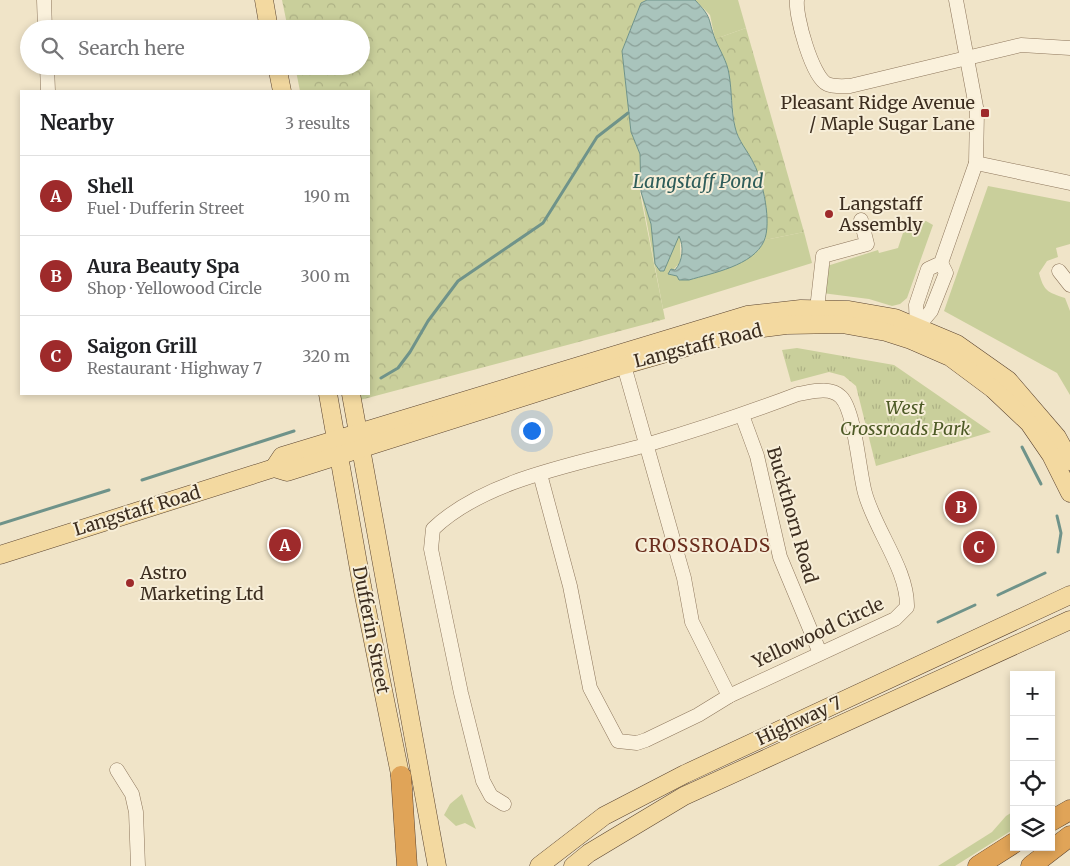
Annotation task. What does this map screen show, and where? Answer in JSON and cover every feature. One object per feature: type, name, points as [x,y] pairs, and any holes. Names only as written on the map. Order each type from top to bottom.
[{"type":"highway","points":[[400,776],[407,866]]},
{"type":"highway","points":[[1055,818],[1070,810]]},
{"type":"highway","points":[[1031,866],[1070,836]]},
{"type":"highway","points":[[978,866],[1010,846]]},
{"type":"main road","points":[[264,0],[267,20]]},
{"type":"main road","points":[[279,75],[282,90]]},
{"type":"main road","name":"Langstaff Road","points":[[0,555],[274,468],[287,472],[337,446],[622,358],[746,315],[817,309],[849,310],[888,316],[950,357],[993,389],[1029,424],[1051,455],[1070,493]]},
{"type":"main road","name":"Langstaff Road","points":[[622,358],[742,331],[786,325],[842,324],[886,332],[914,333],[957,344],[1008,380],[1057,437],[1070,461]]},
{"type":"main road","name":"Dufferin Street","points":[[328,395],[362,586],[417,866]]},
{"type":"main road","name":"Dufferin Street","points":[[351,395],[437,866]]},
{"type":"main road","name":"Highway 7","points":[[539,866],[604,816],[685,774],[1070,595]]},
{"type":"main road","name":"Highway 7","points":[[573,866],[588,853],[684,796],[1070,620]]},
{"type":"street","points":[[44,0],[45,20]]},
{"type":"street","points":[[797,0],[810,58],[818,76],[827,84],[850,86],[1022,44],[1070,48]]},
{"type":"street","points":[[914,333],[916,305],[928,269],[941,263],[976,163],[977,112],[956,0]]},
{"type":"street","points":[[47,75],[48,90]]},
{"type":"street","points":[[976,163],[1070,183]]},
{"type":"street","points":[[817,309],[823,256],[866,244],[861,220]]},
{"type":"street","points":[[1059,271],[1070,285]]},
{"type":"street","points":[[622,358],[684,578],[692,622],[729,696]]},
{"type":"street","name":"Yellowood Circle","points":[[504,804],[491,796],[482,782],[434,568],[431,537],[433,530],[440,522],[461,508],[500,488],[540,474],[742,415],[798,394],[820,390],[840,396],[846,404],[865,493],[906,590],[907,607],[895,619],[820,652],[729,696],[698,715],[646,740],[637,743],[618,741],[590,688],[570,586],[540,474]]},
{"type":"street","name":"Buckthorn Road","points":[[742,415],[757,456],[780,556],[820,652]]},
{"type":"street","points":[[117,770],[132,794],[136,812],[138,866]]},
{"type":"green space","points":[[282,0],[647,0],[641,3],[622,51],[631,132],[640,154],[640,193],[665,319],[360,400],[359,395],[370,395],[370,90],[300,90],[297,75],[370,75],[370,20],[286,20]]},
{"type":"green space","points":[[695,0],[738,0],[746,28],[715,39],[710,15]]},
{"type":"green space","points":[[746,28],[804,232],[765,240],[767,216],[764,194],[754,163],[742,145],[735,128],[729,73],[715,39]]},
{"type":"green space","points":[[988,186],[1070,202],[1070,244],[1056,248],[1058,257],[1047,261],[1039,273],[1047,290],[1065,298],[1070,311],[1070,395],[1057,373],[944,311]]},
{"type":"green space","points":[[641,192],[651,224],[675,243],[679,236],[681,238],[680,261],[668,274],[677,276],[758,251],[765,240],[804,232],[812,263],[663,309]]},
{"type":"green space","points":[[926,221],[933,225],[907,298],[900,304],[892,306],[869,299],[822,293],[827,266],[878,250],[879,253],[898,248],[905,227]]},
{"type":"green space","name":"West Crossroads Park","points":[[797,348],[894,365],[991,432],[876,466],[856,386],[844,376],[829,372],[791,382],[782,350]]},
{"type":"green space","points":[[462,794],[476,829],[465,823],[456,826],[444,815],[450,804]]},
{"type":"green space","points":[[1010,814],[1010,832],[955,866],[938,866],[992,832]]},
{"type":"water","name":"Langstaff Pond","points":[[647,0],[695,0],[709,18],[715,39],[728,69],[736,132],[757,171],[767,213],[764,241],[759,250],[751,257],[731,267],[689,280],[679,280],[677,276],[668,274],[671,269],[675,270],[681,258],[682,244],[679,236],[664,271],[660,271],[655,264],[651,224],[641,192],[640,154],[631,132],[622,51],[641,3]]},
{"type":"waterway","points":[[381,378],[398,368],[410,352],[428,321],[458,281],[543,223],[597,137],[628,113]]},
{"type":"waterway","points":[[142,480],[294,431]]},
{"type":"waterway","points":[[1022,447],[1041,484]]},
{"type":"waterway","points":[[0,524],[109,490]]},
{"type":"waterway","points":[[1057,516],[1061,533],[1058,552]]},
{"type":"waterway","points":[[998,595],[1045,573]]},
{"type":"waterway","points":[[938,622],[975,605]]},
{"type":"place","name":"Pleasant Ridge Avenue / Maple Sugar Lane","points":[[985,113]]},
{"type":"place","name":"Langstaff Assembly","points":[[829,214]]},
{"type":"place","name":"Aura Beauty Spa","points":[[961,507]]},
{"type":"place","name":"Shell","points":[[285,545]]},
{"type":"place","name":"Saigon Grill","points":[[979,547]]},
{"type":"place","name":"Astro Marketing Ltd","points":[[130,583]]},
{"type":"district","name":"CROSSROADS","points":[[703,545]]}]
